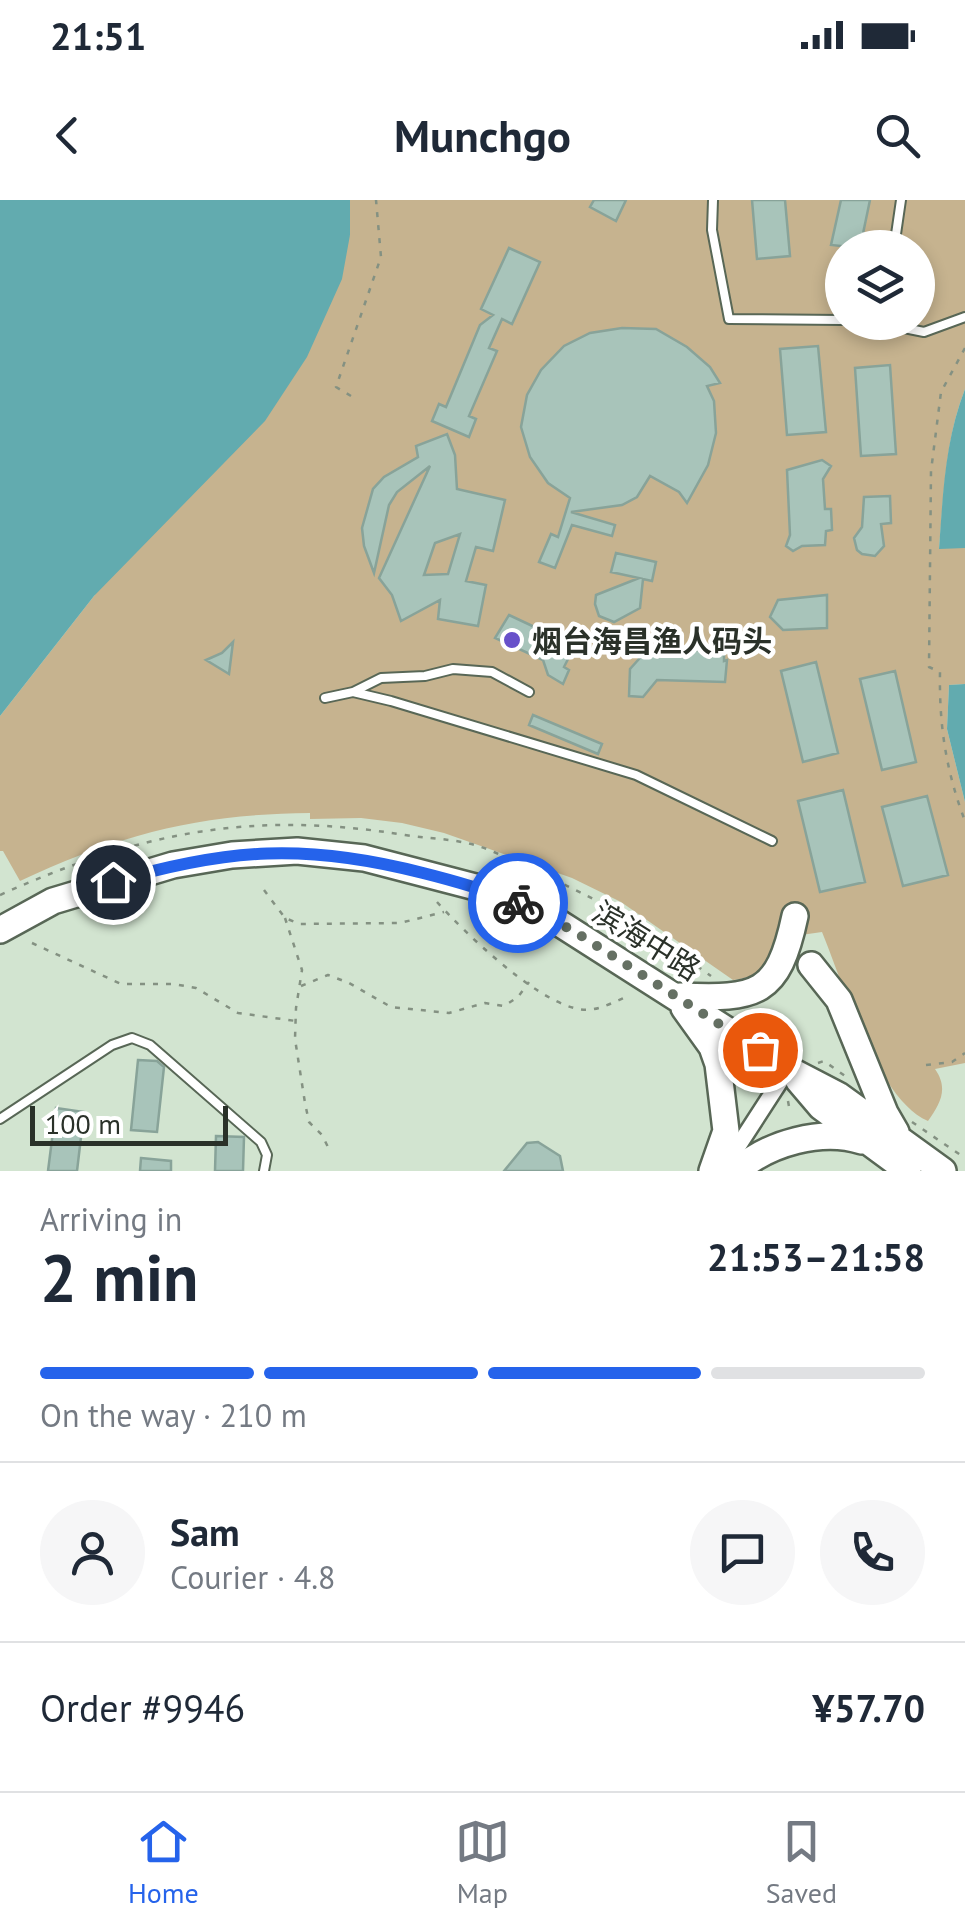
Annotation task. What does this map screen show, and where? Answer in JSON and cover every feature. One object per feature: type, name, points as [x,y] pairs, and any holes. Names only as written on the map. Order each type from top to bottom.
[{"type":"main road","name":"滨海中路","points":[[0,930],[53,902],[173,864],[297,851],[364,858],[487,890],[546,914],[838,1096],[943,1171]]},
{"type":"main road","points":[[675,996],[737,996],[764,985],[784,960],[795,916]]},
{"type":"main road","points":[[811,965],[839,1000],[885,1113],[901,1141]]},
{"type":"main road","points":[[675,996],[712,1047],[718,1064],[726,1131],[712,1171]]},
{"type":"main road","name":"滨海中路","points":[[788,1068],[820,1107],[908,1171]]},
{"type":"main road","points":[[738,1171],[755,1155],[830,1134],[871,1144]]},
{"type":"street","points":[[722,1171],[788,1068]]},
{"type":"lane","points":[[713,200],[712,230],[729,319],[825,320]]},
{"type":"lane","points":[[897,230],[902,200]]},
{"type":"lane","points":[[935,328],[965,317]]},
{"type":"lane","points":[[325,698],[354,692],[382,678],[425,676],[453,669],[492,672],[530,692]]},
{"type":"lane","points":[[354,692],[506,734],[636,776],[772,842]]},
{"type":"lane","points":[[0,1118],[112,1045],[132,1038],[150,1045],[261,1142],[267,1155],[264,1171]]},
{"type":"path","points":[[352,396],[336,387],[381,257],[376,200]]},
{"type":"path","points":[[965,348],[941,392],[930,471],[929,667],[940,672],[942,747],[965,821]]},
{"type":"path","points":[[264,890],[285,918],[300,959],[295,1039],[309,1122],[322,1135],[328,1149]]},
{"type":"path","points":[[437,902],[482,947],[551,998],[575,1009],[594,1010],[626,996]]},
{"type":"path","points":[[285,918],[300,924],[400,923],[446,912]]},
{"type":"path","points":[[32,943],[121,984],[196,988],[238,1013],[296,1021]]},
{"type":"path","points":[[300,986],[328,975],[391,1006],[449,1013],[485,1003],[504,1006],[529,982]]},
{"type":"path","points":[[926,1064],[952,1062],[965,1053]]},
{"type":"path","points":[[747,1081],[757,1080]]},
{"type":"path","points":[[788,1102],[790,1112]]},
{"type":"shaded area","name":"烟台海昌渔人码头","points":[[350,200],[965,200],[965,389],[949,447],[939,548],[965,548],[965,684],[949,685],[947,729],[965,802],[965,1063],[935,1069],[942,1083],[941,1096],[928,1121],[910,1109],[878,1065],[822,932],[780,938],[758,972],[733,980],[621,902],[572,878],[444,833],[402,823],[361,818],[310,819],[310,813],[232,817],[127,839],[20,881],[0,851],[0,716],[94,596],[350,235]]},
{"type":"water","points":[[0,200],[350,200],[350,235],[342,279],[307,357],[265,421],[94,596],[0,716]]},
{"type":"water","points":[[965,389],[965,548],[939,549],[949,448]]},
{"type":"water","points":[[965,684],[965,802],[947,729],[949,685]]},
{"type":"building","points":[[594,200],[626,200],[616,221],[590,207]]},
{"type":"building","points":[[752,200],[785,200],[790,256],[757,259]]},
{"type":"building","points":[[841,200],[870,200],[864,230],[834,230]]},
{"type":"building","points":[[509,248],[540,262],[512,324],[502,319],[489,348],[497,351],[469,416],[476,419],[469,437],[432,421],[439,404],[446,407],[480,325],[493,315],[481,309]]},
{"type":"building","points":[[622,328],[656,329],[687,347],[710,367],[720,383],[707,386],[714,401],[716,433],[708,465],[687,503],[679,492],[650,476],[637,497],[622,505],[571,512],[615,525],[612,536],[572,525],[555,568],[539,562],[551,534],[558,537],[570,498],[548,483],[530,457],[521,427],[527,395],[541,370],[564,346],[590,333]]},
{"type":"building","points":[[818,346],[826,432],[787,435],[780,349]]},
{"type":"building","points":[[890,365],[896,454],[861,456],[855,368]]},
{"type":"building","points":[[447,434],[455,455],[457,489],[505,500],[493,551],[476,547],[466,581],[486,585],[478,626],[438,619],[440,600],[401,621],[392,595],[379,578],[430,466],[397,492],[389,505],[374,573],[364,546],[362,528],[373,489],[384,477],[418,457],[416,446]],"holes":[[[460,534],[448,574],[424,575],[435,543]]]},
{"type":"building","points":[[822,460],[831,466],[823,479],[825,509],[831,509],[832,530],[826,531],[825,545],[802,546],[793,551],[786,546],[790,535],[787,470]]},
{"type":"building","points":[[890,496],[891,523],[881,524],[884,546],[875,556],[862,554],[854,538],[862,527],[864,497]]},
{"type":"building","points":[[616,553],[656,562],[652,581],[643,579],[640,608],[614,622],[599,616],[596,595],[639,578],[611,572]]},
{"type":"building","points":[[827,595],[827,628],[783,630],[770,617],[778,600]]},
{"type":"building","points":[[509,615],[558,638],[562,653],[569,657],[563,684],[548,675],[543,660],[495,638]]},
{"type":"building","points":[[233,642],[229,674],[206,660],[222,653]]},
{"type":"building","points":[[648,649],[724,651],[725,682],[657,680],[643,697],[629,696],[630,669]]},
{"type":"building","points":[[816,662],[838,753],[803,762],[781,671]]},
{"type":"building","points":[[895,671],[916,762],[882,770],[860,679]]},
{"type":"building","points":[[533,715],[602,744],[598,754],[529,725]]},
{"type":"building","points":[[843,790],[865,882],[820,892],[798,801]]},
{"type":"building","points":[[927,796],[948,875],[903,886],[882,807]]},
{"type":"building","points":[[138,1060],[157,1061],[164,1067],[157,1132],[131,1130]]},
{"type":"building","points":[[56,1108],[84,1112],[77,1171],[48,1171]]},
{"type":"building","points":[[216,1136],[244,1137],[243,1171],[215,1171]]},
{"type":"building","points":[[538,1142],[560,1156],[563,1171],[504,1171],[527,1143]]},
{"type":"building","points":[[141,1158],[171,1161],[171,1171],[140,1171]]},
{"type":"way so far","points":[[518,903],[546,914],[760,1050]]},
{"type":"place","name":"烟台海昌渔人码头","points":[[512,640]]},
{"type":"route","points":[[113,882],[173,864],[297,851],[364,858],[487,890],[518,903]]}]
